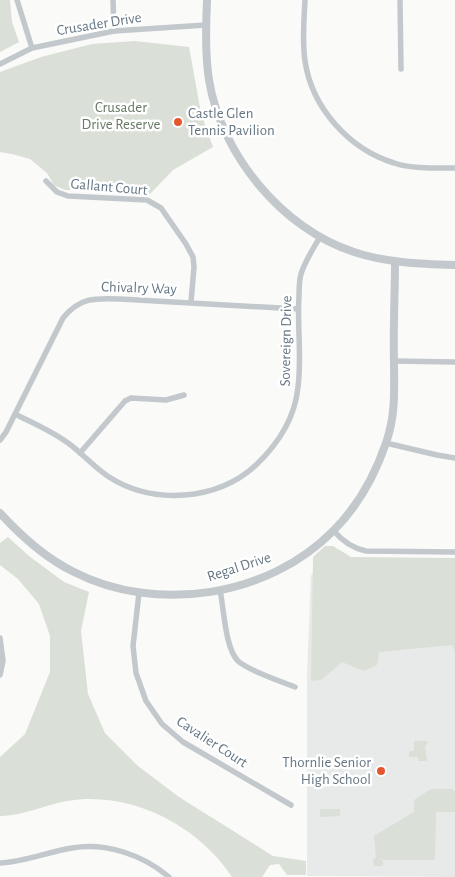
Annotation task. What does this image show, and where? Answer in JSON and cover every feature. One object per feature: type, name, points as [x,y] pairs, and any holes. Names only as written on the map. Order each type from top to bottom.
[{"type":"street","points":[[17,0],[32,48]]},
{"type":"street","points":[[113,0],[114,31]]},
{"type":"street","points":[[207,0],[206,25],[209,80],[220,118],[234,149],[258,186],[287,214],[320,237],[353,252],[395,262],[455,265]]},
{"type":"street","points":[[305,0],[304,45],[308,76],[327,115],[343,133],[361,148],[395,164],[455,168]]},
{"type":"street","points":[[400,0],[401,69]]},
{"type":"street","name":"Crusader Drive","points":[[0,64],[32,48],[114,31],[206,25]]},
{"type":"street","name":"Gallant Court","points":[[46,181],[57,192],[68,196],[147,200],[161,208],[193,257],[192,302]]},
{"type":"street","name":"Sovereign Drive","points":[[15,414],[45,428],[68,443],[109,477],[128,486],[177,496],[200,494],[227,485],[242,477],[279,440],[292,412],[298,387],[300,276],[304,264],[320,237]]},
{"type":"street","name":"Regal Drive","points":[[0,513],[40,552],[58,563],[94,581],[139,593],[176,596],[220,590],[263,577],[285,567],[334,531],[369,483],[386,443],[394,414],[396,395],[394,361],[395,262]]},
{"type":"street","name":"Chivalry Way","points":[[0,440],[63,318],[77,304],[96,298],[298,309]]},
{"type":"street","points":[[394,361],[455,362]]},
{"type":"street","points":[[80,453],[124,401],[131,398],[166,400],[184,395]]},
{"type":"street","points":[[386,443],[455,458]]},
{"type":"street","points":[[334,531],[352,548],[366,551],[455,552]]},
{"type":"street","points":[[220,590],[229,643],[232,653],[238,661],[295,687]]},
{"type":"street","name":"Cavalier Court","points":[[139,593],[133,646],[136,673],[146,701],[162,724],[183,742],[291,805]]},
{"type":"street","points":[[0,638],[3,661],[0,675]]},
{"type":"street","points":[[0,863],[16,862],[73,847],[96,847],[118,850],[139,857],[169,877]]},
{"type":"shaded area","name":"Thornlie Senior High School","points":[[342,562],[455,563],[455,877],[307,876],[307,675],[311,575]]},
{"type":"green space","points":[[0,0],[10,0],[12,22],[19,42],[0,52]]},
{"type":"green space","name":"Crusader Drive Reserve","points":[[135,41],[189,47],[201,113],[213,147],[173,170],[150,194],[129,190],[65,190],[54,185],[47,173],[30,159],[0,152],[0,72],[41,57],[92,44]]},
{"type":"green space","points":[[8,537],[29,556],[64,582],[89,592],[81,631],[88,694],[105,733],[138,766],[179,797],[273,856],[306,861],[306,875],[287,875],[279,864],[270,865],[262,877],[232,877],[218,858],[181,827],[160,815],[115,801],[91,799],[67,801],[17,814],[0,816],[0,757],[25,734],[50,672],[50,636],[39,604],[18,579],[0,565],[0,543]]},
{"type":"green space","points":[[325,546],[333,546],[351,557],[455,558],[455,652],[452,645],[379,652],[377,665],[364,671],[342,662],[321,680],[311,681],[313,557]]},
{"type":"green space","points":[[414,741],[427,741],[425,746],[427,761],[418,761],[418,757],[409,757],[409,751],[414,751]]},
{"type":"green space","points":[[431,789],[452,789],[455,791],[455,812],[436,812],[435,860],[384,860],[377,858],[383,861],[383,866],[374,866],[373,860],[376,857],[374,836],[414,812],[414,800]]},
{"type":"green space","points":[[320,809],[340,809],[340,816],[320,817]]},
{"type":"place","name":"Castle Glen Tennis Pavilion","points":[[178,122]]},
{"type":"place","name":"Thornlie Senior High School","points":[[381,771]]}]
